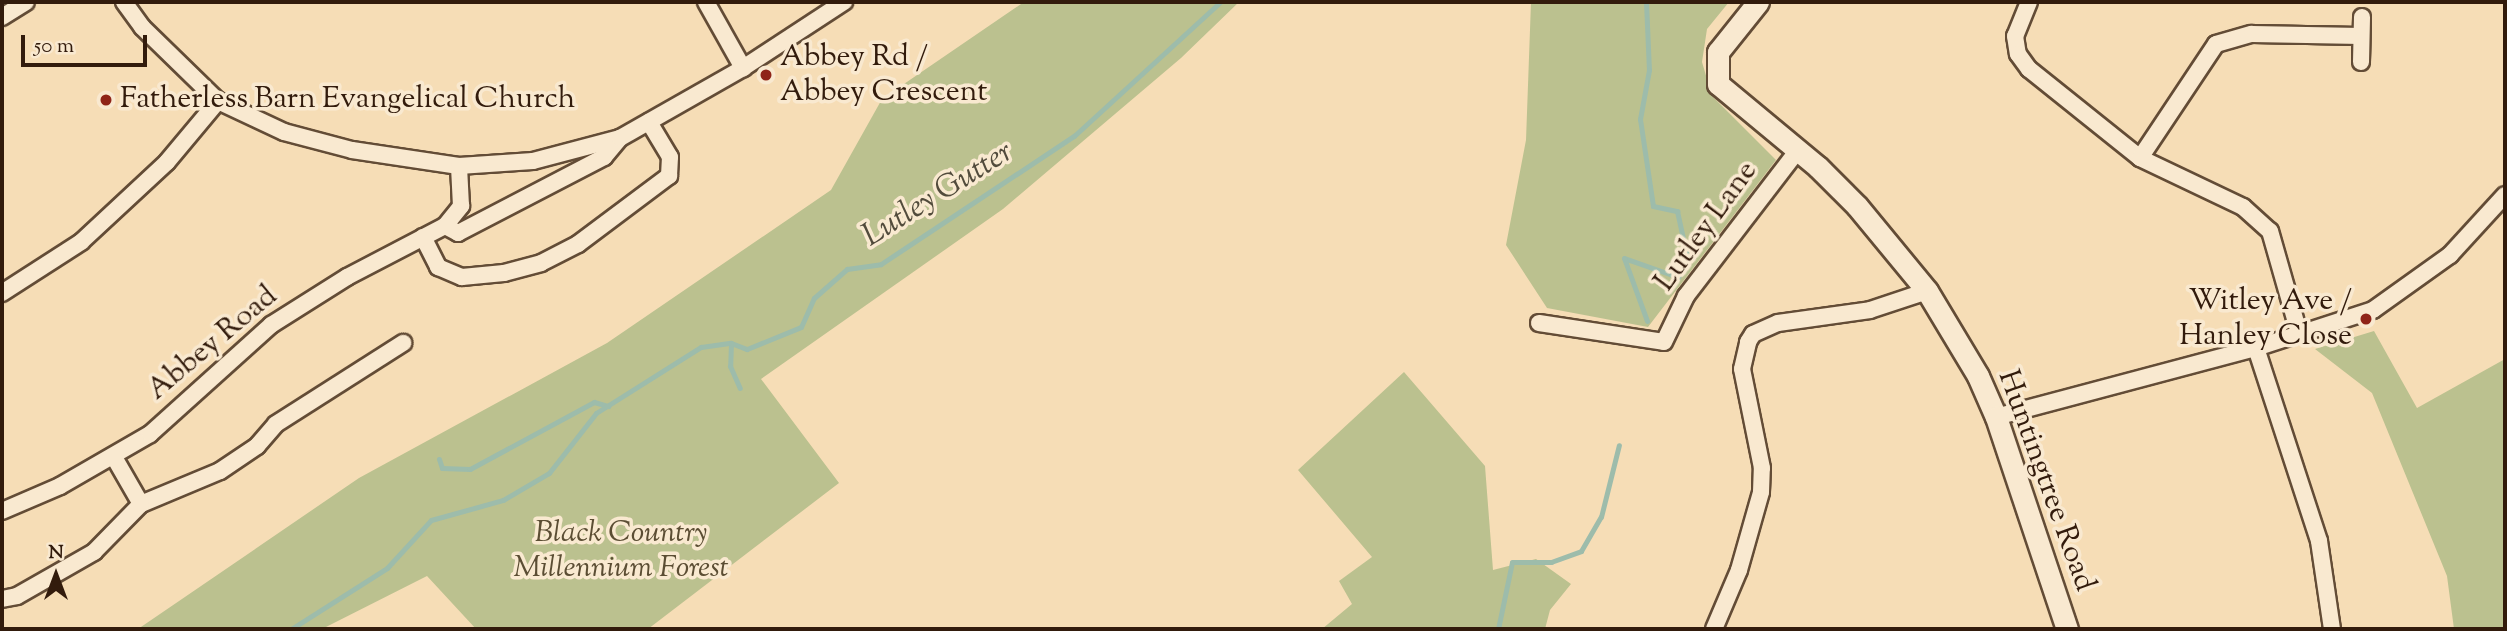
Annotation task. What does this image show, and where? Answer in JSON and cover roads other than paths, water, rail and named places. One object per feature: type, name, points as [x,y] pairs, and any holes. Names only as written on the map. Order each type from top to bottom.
[{"type":"street","points":[[2,17],[26,2]]},
{"type":"street","points":[[124,2],[142,27],[218,101],[284,132],[365,152],[459,166],[533,161],[620,138]]},
{"type":"street","points":[[706,2],[743,68]]},
{"type":"street","name":"Abbey Road","points":[[2,511],[114,457],[150,434],[271,325],[444,226],[458,233],[604,158],[620,138],[743,68],[844,2]]},
{"type":"street","name":"Huntingtree Road","points":[[1758,2],[1718,52],[1718,84],[1799,149],[1857,206],[1927,291],[1978,376],[1996,417],[2067,629]]},
{"type":"street","points":[[2029,2],[2015,36],[2018,54],[2029,69],[2140,158],[2258,217],[2277,246],[2299,333]]},
{"type":"street","points":[[2361,62],[2362,17]]},
{"type":"street","points":[[2140,158],[2200,65],[2222,41],[2252,34],[2361,36]]},
{"type":"street","points":[[2,293],[81,243],[167,162],[218,101]]},
{"type":"street","points":[[423,237],[438,267],[462,277],[504,274],[578,244],[669,176],[670,157],[649,122]]},
{"type":"street","name":"Lutley Lane","points":[[1539,323],[1664,342],[1686,296],[1799,149]]},
{"type":"street","points":[[444,226],[461,206],[459,166]]},
{"type":"street","points":[[1996,417],[2256,348],[2373,310],[2414,285],[2450,255],[2505,195]]},
{"type":"street","points":[[1714,629],[1759,510],[1762,468],[1742,369],[1753,334],[1778,323],[1870,310],[1927,291]]},
{"type":"street","points":[[2,598],[17,596],[94,552],[141,503],[219,471],[257,446],[276,424],[403,343]]},
{"type":"street","points":[[2256,348],[2319,541],[2332,629]]},
{"type":"street","points":[[114,457],[141,503]]},
{"type":"waterway","name":"Lutley Gutter","points":[[291,629],[387,568],[431,520],[503,500],[549,473],[596,413],[701,347],[731,343],[747,349],[801,327],[814,298],[847,269],[881,264],[1074,136],[1220,2]]},
{"type":"waterway","points":[[1646,2],[1649,70],[1640,119],[1653,206],[1677,211],[1688,261],[1678,277],[1624,258],[1647,321]]},
{"type":"waterway","points":[[731,343],[730,366],[740,388]]},
{"type":"waterway","points":[[439,459],[442,468],[470,469],[594,402],[608,406]]},
{"type":"waterway","points":[[1498,629],[1512,562],[1551,562],[1581,551],[1601,517],[1619,445]]},
{"type":"place","name":"Abbey Rd / Abbey Crescent","points":[[766,75]]},
{"type":"place","name":"Fatherless Barn Evangelical Church","points":[[106,100]]},
{"type":"place","name":"Witley Ave / Hanley Close","points":[[2366,319]]},
{"type":"park label","name":"Black Country Millennium Forest","points":[[621,551]]}]
